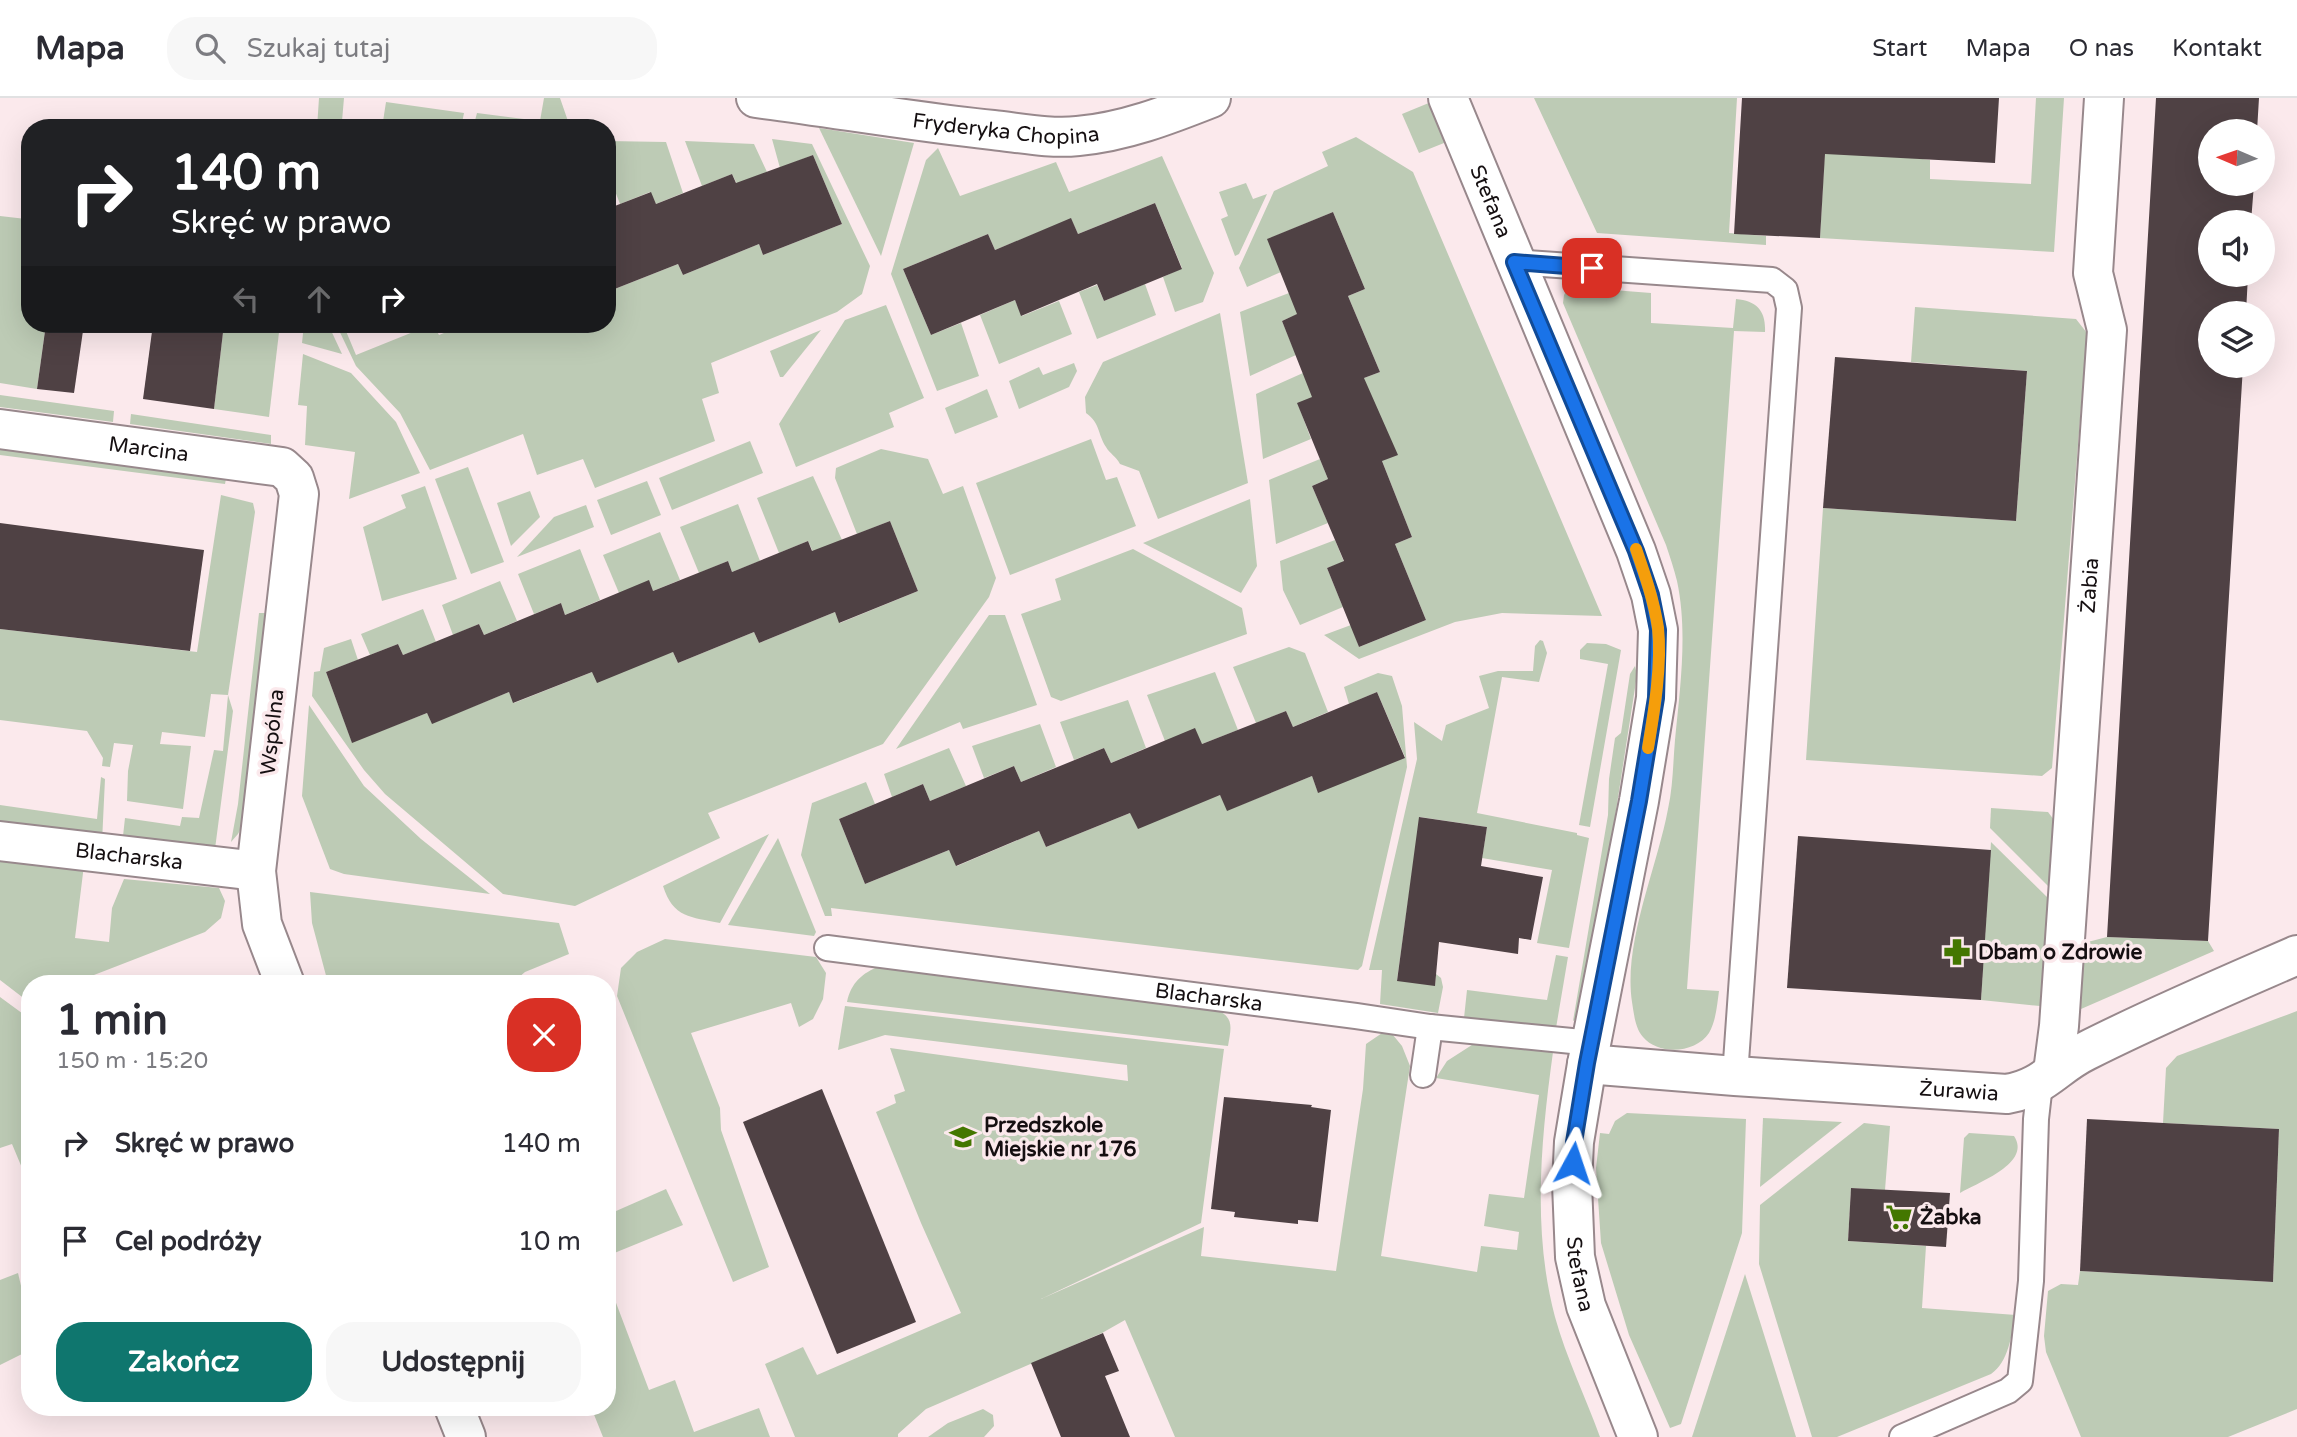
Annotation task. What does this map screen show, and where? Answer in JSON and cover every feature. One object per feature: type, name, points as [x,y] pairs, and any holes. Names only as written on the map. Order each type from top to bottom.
[{"type":"street","name":"Fryderyka Chopina","points":[[755,98],[930,124],[1059,137],[1095,134],[1158,119],[1211,98]]},
{"type":"street","name":"Stefana","points":[[1448,98],[1636,551],[1651,595],[1658,630],[1656,698],[1648,753],[1589,1053],[1574,1142],[1572,1184],[1575,1257],[1586,1306],[1638,1437]]},
{"type":"street","name":"Żabia","points":[[2047,1078],[2059,1026],[2107,330],[2093,273],[2104,98]]},
{"type":"street","name":"Marcina","points":[[0,429],[282,467],[294,478]]},
{"type":"street","name":"Wspólna","points":[[282,975],[262,924],[256,871],[299,494],[294,478]]},
{"type":"street","name":"Blacharska","points":[[0,841],[256,871]]},
{"type":"street","name":"Żurawia","points":[[1589,1053],[1735,1076],[2007,1094],[2026,1091],[2081,1053],[2136,1026],[2297,956]]},
{"type":"lane","points":[[1514,262],[1772,280],[1785,290],[1789,308],[1735,1076]]},
{"type":"lane","name":"Blacharska","points":[[827,948],[1356,1016],[1589,1053]]},
{"type":"lane","points":[[1423,1075],[1430,1027]]},
{"type":"lane","points":[[1902,1437],[2008,1391],[2020,1381],[2031,1281],[2036,1119],[2047,1078]]},
{"type":"green space","points":[[319,98],[344,98],[342,119],[318,119]]},
{"type":"green space","points":[[544,98],[560,98],[567,119],[540,119]]},
{"type":"green space","points":[[1534,98],[1737,98],[1729,233],[1766,236],[1766,245],[1597,233]]},
{"type":"green space","points":[[2036,98],[2064,98],[2054,252],[1820,238],[1825,146],[1930,160],[1930,179],[2031,184]]},
{"type":"green space","points":[[1436,100],[1449,141],[1419,153],[1402,114]]},
{"type":"green space","points":[[386,102],[464,113],[463,119],[383,119]]},
{"type":"green space","points":[[477,113],[524,119],[475,119]]},
{"type":"green space","points":[[819,128],[914,143],[881,256]]},
{"type":"green space","points":[[1356,137],[1413,172],[1602,616],[1502,613],[1455,622],[1359,659],[1324,635],[1351,625],[1359,647],[1426,620],[1395,544],[1412,537],[1382,461],[1364,378],[1380,372],[1348,296],[1365,289],[1333,212],[1268,239],[1281,272],[1247,287],[1239,268],[1274,191],[1328,166],[1322,152]]},
{"type":"green space","points":[[772,139],[812,144],[870,266],[862,294],[837,312],[711,363],[719,393],[702,399],[715,441],[595,488],[583,459],[537,475],[523,434],[430,470],[400,413],[356,366],[340,333],[347,333],[356,355],[411,333],[616,333],[616,288],[678,264],[683,275],[759,244],[763,255],[842,224],[813,155],[780,168]]},
{"type":"green space","points":[[616,141],[666,142],[683,193],[656,204],[650,192],[620,204],[616,194]]},
{"type":"green space","points":[[685,141],[754,144],[767,172],[737,184],[732,174],[702,186]]},
{"type":"green space","points":[[938,148],[960,196],[1056,162],[1069,192],[1162,156],[1214,273],[1203,302],[1175,312],[1163,277],[1182,268],[1155,203],[1078,234],[1071,219],[995,250],[988,234],[903,269],[931,335],[961,323],[979,376],[937,391],[891,274],[926,160]]},
{"type":"green space","points":[[1246,183],[1253,199],[1267,194],[1239,254],[1235,256],[1221,219],[1228,216],[1219,192]]},
{"type":"green space","points":[[0,216],[21,218],[21,333],[45,333],[37,389],[0,383]]},
{"type":"green space","points":[[1145,284],[1156,315],[1097,339],[1079,292],[1097,285],[1104,301]]},
{"type":"green space","points":[[1568,288],[1651,293],[1651,323],[1733,328],[1736,299],[1750,302],[1759,308],[1765,325],[1765,332],[1734,331],[1687,989],[1719,991],[1715,1018],[1709,1033],[1695,1045],[1677,1050],[1658,1047],[1640,1033],[1634,1016],[1631,979],[1632,955],[1642,905],[1663,832],[1671,792],[1682,660],[1680,600],[1666,545],[1563,303]]},
{"type":"green space","points":[[1289,293],[1298,314],[1282,321],[1296,355],[1250,376],[1240,312]]},
{"type":"green space","points":[[1015,300],[1022,316],[1059,301],[1072,334],[999,364],[980,315]]},
{"type":"green space","points":[[886,305],[924,398],[889,413],[894,427],[796,467],[779,424],[845,320]]},
{"type":"green space","points":[[1915,307],[2076,319],[2087,333],[2052,768],[2042,776],[1806,760],[1823,508],[2016,521],[2027,371],[1911,362]]},
{"type":"green space","points":[[1220,313],[1248,483],[1158,519],[1139,471],[1120,464],[1108,449],[1097,425],[1086,413],[1085,397],[1103,362]]},
{"type":"green space","points":[[821,330],[783,377],[780,377],[770,351]]},
{"type":"green space","points":[[223,333],[279,333],[269,417],[214,409]]},
{"type":"green space","points":[[303,333],[332,333],[342,354],[302,343]]},
{"type":"green space","points":[[303,354],[351,373],[396,422],[420,473],[349,499],[355,452],[305,445],[307,406],[298,405]]},
{"type":"green space","points":[[1074,363],[1077,371],[1069,387],[1019,409],[1009,381],[1039,367],[1043,375]]},
{"type":"green space","points":[[1303,373],[1313,397],[1298,404],[1311,439],[1263,459],[1256,394]]},
{"type":"green space","points":[[987,389],[998,417],[955,434],[945,408]]},
{"type":"green space","points":[[0,395],[114,411],[113,422],[0,407]]},
{"type":"green space","points":[[131,414],[271,435],[271,444],[130,424]]},
{"type":"green space","points":[[0,439],[228,468],[225,484],[0,455]]},
{"type":"green space","points":[[1091,439],[1106,480],[1117,477],[1136,526],[1010,575],[976,483]]},
{"type":"green space","points":[[750,441],[763,473],[672,510],[659,478]]},
{"type":"green space","points":[[881,449],[928,459],[943,494],[963,486],[996,578],[989,597],[883,744],[708,813],[720,838],[575,906],[503,894],[385,794],[364,770],[312,696],[314,672],[320,671],[324,648],[351,639],[358,660],[326,672],[352,742],[427,713],[432,723],[509,692],[514,703],[592,672],[673,652],[678,663],[754,632],[759,643],[835,612],[840,623],[918,591],[890,521],[857,534],[835,478],[836,468]]},
{"type":"green space","points":[[1320,459],[1328,479],[1312,486],[1328,523],[1276,544],[1269,480]]},
{"type":"green space","points":[[468,467],[504,562],[471,574],[435,479]]},
{"type":"green space","points":[[813,476],[842,540],[813,552],[808,541],[779,553],[757,498]]},
{"type":"green space","points":[[647,481],[661,515],[611,535],[597,500]]},
{"type":"green space","points":[[425,486],[457,579],[382,601],[363,527],[406,508],[401,495]]},
{"type":"green space","points":[[530,491],[540,517],[511,546],[497,503]]},
{"type":"green space","points":[[221,495],[253,503],[255,512],[228,695],[211,694],[205,737],[162,732],[160,744],[191,746],[183,809],[127,801],[128,771],[133,745],[114,743],[110,767],[102,766],[103,758],[87,731],[0,720],[0,629],[197,652]]},
{"type":"green space","points":[[1250,499],[1257,566],[1241,593],[1143,543]]},
{"type":"green space","points":[[738,504],[760,561],[732,572],[728,561],[699,573],[680,527]]},
{"type":"green space","points":[[586,505],[594,527],[517,557],[554,517]]},
{"type":"green space","points":[[660,532],[680,580],[653,591],[619,593],[603,555]]},
{"type":"green space","points":[[1335,540],[1344,562],[1327,568],[1343,607],[1300,625],[1283,590],[1280,561]]},
{"type":"green space","points":[[580,549],[600,600],[565,615],[561,603],[534,614],[518,574]]},
{"type":"green space","points":[[1133,549],[1242,608],[1247,634],[1061,701],[1051,697],[1021,614],[1061,600],[1055,579]]},
{"type":"green space","points":[[500,581],[517,621],[484,635],[479,624],[453,635],[442,605]]},
{"type":"green space","points":[[423,609],[436,642],[403,655],[398,644],[370,655],[361,634]]},
{"type":"green space","points":[[259,613],[265,613],[251,809],[231,842],[238,804]]},
{"type":"green space","points":[[989,615],[1005,615],[1037,705],[963,729],[960,722],[896,749]]},
{"type":"green space","points":[[1540,640],[1543,641],[1547,653],[1539,682],[1502,677],[1477,813],[1577,833],[1589,838],[1569,948],[1537,943],[1552,870],[1482,858],[1487,827],[1420,817],[1397,980],[1435,985],[1436,974],[1441,978],[1443,987],[1438,1013],[1380,1004],[1382,970],[1369,970],[1417,759],[1414,722],[1442,741],[1446,725],[1489,708],[1479,676],[1498,671],[1533,671],[1535,646]]},
{"type":"green space","points":[[1587,643],[1606,644],[1621,650],[1590,827],[1579,825],[1608,664],[1580,659],[1580,650]]},
{"type":"green space","points":[[1289,647],[1305,653],[1328,712],[1293,727],[1286,711],[1256,723],[1233,667]]},
{"type":"green space","points":[[1635,666],[1637,675],[1608,862],[1576,1019],[1573,1021],[1608,815],[1609,779],[1615,738],[1621,733],[1630,674]]},
{"type":"green space","points":[[1215,672],[1238,730],[1202,744],[1165,741],[1147,695]]},
{"type":"green space","points":[[1378,673],[1392,676],[1402,706],[1407,767],[1362,966],[1358,970],[831,908],[832,916],[825,916],[801,855],[812,803],[866,782],[875,804],[839,819],[865,884],[949,850],[957,866],[1039,831],[1046,847],[1130,813],[1220,795],[1228,810],[1312,776],[1318,792],[1405,757],[1377,692],[1349,704],[1344,687]]},
{"type":"green space","points":[[228,695],[233,711],[215,849],[122,845],[125,818],[180,826],[182,817],[199,818],[214,750],[223,751]]},
{"type":"green space","points":[[1128,700],[1146,748],[1111,763],[1104,748],[1074,760],[1060,722]]},
{"type":"green space","points":[[309,705],[364,786],[421,839],[490,894],[344,874],[330,869],[302,796]]},
{"type":"green space","points":[[1040,724],[1056,767],[1021,782],[1014,766],[984,778],[972,746]]},
{"type":"green space","points":[[949,748],[966,786],[930,801],[923,784],[892,797],[884,774]]},
{"type":"green space","points":[[101,777],[105,779],[102,842],[0,828],[0,805],[97,819]]},
{"type":"green space","points":[[1991,808],[2048,812],[2054,820],[2049,887],[1990,828]]},
{"type":"green space","points":[[769,834],[720,923],[684,914],[667,897],[663,886]]},
{"type":"green space","points":[[778,838],[816,932],[814,936],[728,925]]},
{"type":"green space","points":[[1991,842],[2048,898],[2040,1006],[1981,1000]]},
{"type":"green space","points":[[0,853],[84,865],[75,938],[109,942],[112,908],[124,879],[219,888],[225,901],[221,918],[205,932],[94,975],[21,975],[21,996],[0,980]]},
{"type":"green space","points":[[310,892],[559,923],[569,954],[522,975],[326,975],[312,923]]},
{"type":"green space","points":[[2107,937],[2208,941],[2214,951],[2081,1009],[2076,995],[2080,944]]},
{"type":"green space","points":[[665,939],[816,957],[826,973],[823,999],[813,1019],[799,1027],[791,1003],[691,1033],[720,1108],[721,1130],[769,1267],[733,1282],[617,996],[621,968],[637,952]]},
{"type":"green space","points":[[1556,955],[1568,957],[1556,1028],[1464,1018],[1467,990],[1547,1000]]},
{"type":"green space","points":[[880,966],[1215,1009],[1229,1019],[1228,1046],[847,1002],[851,989],[858,980]]},
{"type":"green space","points":[[0,997],[21,1012],[21,1166],[12,1144],[0,1148]]},
{"type":"green space","points":[[845,1006],[1224,1049],[1201,1223],[1041,1299],[1204,1227],[1201,1256],[1336,1271],[1363,1089],[1366,1044],[1388,1029],[1402,1046],[1410,1066],[1381,1256],[1477,1272],[1481,1246],[1517,1250],[1519,1232],[1484,1226],[1489,1194],[1524,1198],[1539,1095],[1436,1078],[1447,1061],[1475,1043],[1553,1052],[1542,1151],[1543,1252],[1555,1317],[1600,1437],[1175,1437],[1125,1320],[1102,1333],[926,1409],[898,1434],[898,1437],[795,1437],[765,1364],[803,1347],[817,1375],[961,1313],[876,1112],[896,1103],[894,1095],[905,1091],[890,1048],[1128,1081],[1127,1065],[885,1035],[838,1050]]},
{"type":"green space","points":[[2297,1011],[2297,1409],[2228,1437],[2081,1437],[2046,1352],[2044,1336],[2048,1291],[2061,1284],[2078,1285],[2080,1271],[2273,1282],[2279,1129],[2163,1123],[2166,1068],[2177,1056]]},
{"type":"green space","points":[[1627,1113],[1746,1119],[1742,1233],[1681,1424],[1670,1428],[1629,1335],[1601,1243],[1596,1168],[1600,1133],[1609,1134],[1615,1121]]},
{"type":"green space","points":[[1763,1118],[1842,1122],[1760,1187]]},
{"type":"green space","points":[[1864,1123],[1890,1126],[1885,1190],[1851,1188],[1848,1241],[1926,1246],[1922,1308],[2016,1315],[2006,1355],[1991,1374],[1837,1437],[1812,1437],[1759,1264],[1760,1205]]},
{"type":"green space","points":[[1969,1133],[2014,1136],[2018,1146],[2010,1163],[1960,1193],[1964,1138]]},
{"type":"green space","points":[[666,1189],[683,1225],[616,1252],[616,1211]]},
{"type":"green space","points":[[18,1273],[21,1286],[21,1354],[0,1365],[0,1280]]},
{"type":"green space","points":[[1745,1274],[1796,1437],[1692,1437]]},
{"type":"green space","points":[[616,1303],[649,1390],[675,1380],[694,1432],[759,1408],[770,1437],[603,1437],[595,1416],[616,1416]]},
{"type":"green space","points":[[983,1409],[993,1415],[994,1426],[984,1437],[928,1437],[948,1423]]},
{"type":"building","points":[[1742,98],[1999,98],[1995,163],[1825,154],[1820,238],[1734,234]]},
{"type":"building","points":[[2156,98],[2259,98],[2258,119],[2198,119],[2198,196],[2253,196],[2252,210],[2198,210],[2198,287],[2247,287],[2247,301],[2198,301],[2198,378],[2242,378],[2208,941],[2107,937]]},
{"type":"building","points":[[813,155],[842,224],[763,255],[759,244],[683,275],[678,264],[616,288],[616,206],[651,192],[656,204],[732,174],[736,183]]},
{"type":"building","points":[[1155,203],[1182,269],[1104,301],[1097,284],[1021,316],[1015,300],[931,335],[903,269],[988,234],[995,250],[1071,218],[1078,234]]},
{"type":"building","points":[[1333,212],[1365,289],[1348,296],[1380,372],[1364,378],[1398,455],[1382,461],[1412,537],[1395,544],[1426,620],[1359,647],[1327,568],[1344,561],[1312,486],[1328,479],[1297,403],[1312,397],[1282,321],[1297,314],[1267,239]]},
{"type":"building","points":[[45,333],[83,333],[74,393],[37,389]]},
{"type":"building","points":[[152,333],[223,333],[214,409],[143,399]]},
{"type":"building","points":[[1835,357],[2027,371],[2016,521],[1823,508]]},
{"type":"building","points":[[890,521],[918,591],[839,623],[835,612],[759,643],[754,632],[678,663],[673,652],[597,683],[592,672],[513,703],[509,692],[432,724],[427,713],[352,743],[326,672],[398,644],[403,655],[479,624],[484,635],[561,603],[565,615],[649,580],[653,591],[728,561],[732,572],[808,541],[812,551]]},
{"type":"building","points":[[0,523],[204,550],[190,651],[0,629]]},
{"type":"building","points":[[1377,692],[1405,758],[1318,793],[1312,776],[1227,811],[1220,795],[1138,829],[1130,813],[1046,847],[1039,831],[956,866],[949,850],[865,884],[839,819],[923,784],[930,801],[1014,766],[1021,782],[1104,748],[1111,763],[1195,728],[1202,744],[1286,711],[1293,727]]},
{"type":"building","points":[[1419,817],[1487,827],[1481,866],[1543,877],[1531,940],[1519,938],[1518,954],[1439,942],[1435,986],[1397,981]]},
{"type":"building","points":[[1798,836],[1991,850],[1981,1000],[1787,988]]},
{"type":"building","points":[[822,1089],[916,1322],[837,1354],[743,1122]]},
{"type":"building","points":[[1224,1097],[1312,1105],[1311,1107],[1331,1110],[1318,1222],[1298,1220],[1298,1224],[1234,1217],[1235,1212],[1211,1209]]},
{"type":"building","points":[[2087,1119],[2279,1129],[2273,1282],[2080,1271]]},
{"type":"building","name":"Żabka","points":[[1851,1188],[1950,1193],[1946,1247],[1848,1241]]},
{"type":"building","points":[[1103,1333],[1119,1371],[1105,1376],[1130,1437],[1061,1437],[1031,1363]]},
{"type":"slow traffic","points":[[1636,549],[1651,595],[1658,630],[1656,698],[1648,748]]},
{"type":"place","name":"Dbam o Zdrowie","points":[[1957,952]]},
{"type":"place","name":"Przedszkole Miejskie nr 176","points":[[963,1137]]},
{"type":"place","name":"Żabka","points":[[1899,1217]]},
{"type":"route","points":[[1573,1163],[1587,1063],[1648,753],[1656,698],[1658,630],[1651,595],[1636,551],[1514,262],[1592,268]]}]
